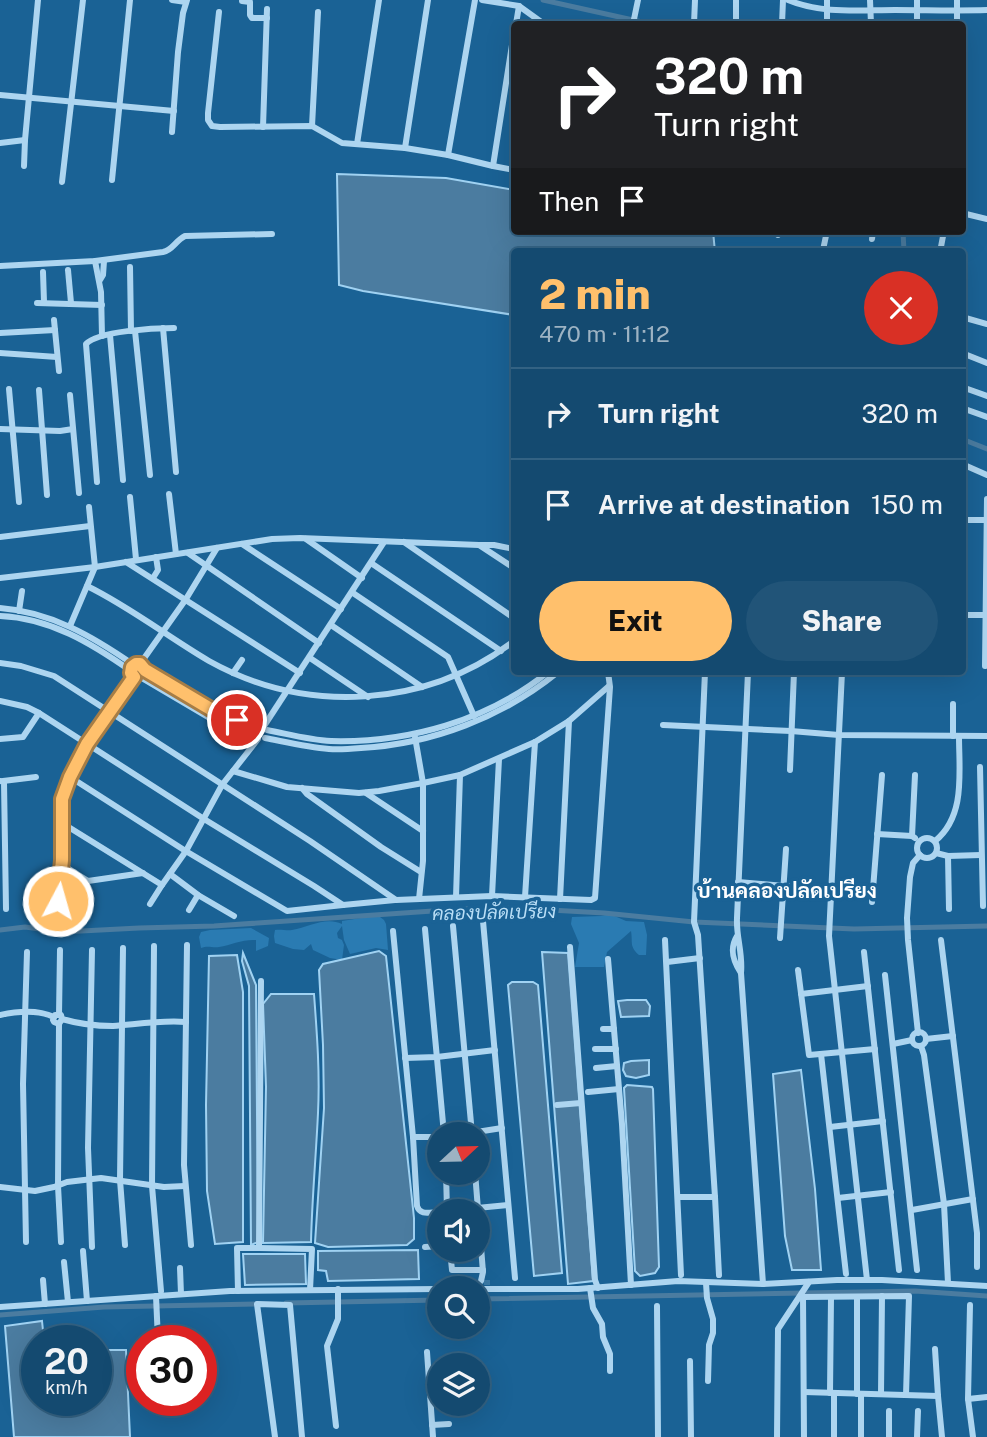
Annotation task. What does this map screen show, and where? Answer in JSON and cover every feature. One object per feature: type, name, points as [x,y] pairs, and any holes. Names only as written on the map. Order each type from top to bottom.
[{"type":"street","points":[[24,166],[38,0]]},
{"type":"street","points":[[62,182],[83,0]]},
{"type":"street","points":[[112,180],[130,0]]},
{"type":"street","points":[[172,0],[187,1],[178,52],[173,132]]},
{"type":"street","points":[[358,144],[379,0]]},
{"type":"street","points":[[405,148],[429,0]]},
{"type":"street","points":[[448,155],[475,0]]},
{"type":"street","points":[[482,0],[519,6],[540,21]]},
{"type":"street","points":[[694,21],[695,0]]},
{"type":"street","points":[[736,0],[736,21]]},
{"type":"street","points":[[782,21],[786,0],[804,7],[827,10],[987,10]]},
{"type":"street","points":[[827,0],[827,21]]},
{"type":"street","points":[[870,0],[870,21]]},
{"type":"street","points":[[917,0],[917,21]]},
{"type":"street","points":[[957,0],[957,21]]},
{"type":"street","points":[[242,1],[250,2],[252,18],[267,18]]},
{"type":"street","points":[[635,21],[638,2]]},
{"type":"street","points":[[516,21],[519,6]]},
{"type":"street","points":[[262,127],[267,9]]},
{"type":"street","points":[[219,12],[208,113],[212,126],[312,126],[342,143],[405,148],[511,169]]},
{"type":"street","points":[[312,126],[318,12]]},
{"type":"street","points":[[493,166],[511,51]]},
{"type":"street","points":[[0,95],[174,111]]},
{"type":"street","points":[[0,143],[25,140]]},
{"type":"street","points":[[966,214],[987,219]]},
{"type":"street","points":[[0,266],[103,261],[168,251],[184,236],[272,234]]},
{"type":"street","points":[[95,261],[100,280],[123,480]]},
{"type":"street","points":[[100,280],[103,275],[103,261]]},
{"type":"street","points":[[130,267],[133,331],[150,475]]},
{"type":"street","points":[[68,270],[71,303]]},
{"type":"street","points":[[43,272],[40,303],[102,304]]},
{"type":"street","points":[[966,318],[987,324]]},
{"type":"street","points":[[54,320],[59,371]]},
{"type":"street","points":[[163,328],[176,471]]},
{"type":"street","points":[[97,482],[85,349],[88,340],[133,331],[174,328]]},
{"type":"street","points":[[0,333],[55,330]]},
{"type":"street","points":[[0,353],[57,357]]},
{"type":"street","points":[[966,355],[987,363]]},
{"type":"street","points":[[966,388],[987,396]]},
{"type":"street","points":[[9,390],[19,502]]},
{"type":"street","points":[[39,390],[47,495]]},
{"type":"street","points":[[70,395],[79,493]]},
{"type":"street","points":[[966,410],[987,418]]},
{"type":"street","points":[[0,429],[73,429]]},
{"type":"street","points":[[966,466],[987,475]]},
{"type":"street","points":[[169,494],[176,554]]},
{"type":"street","points":[[130,497],[136,559]]},
{"type":"street","points":[[985,666],[987,499]]},
{"type":"street","points":[[70,626],[96,567],[89,507]]},
{"type":"street","points":[[966,520],[987,520]]},
{"type":"street","points":[[0,537],[90,526]]},
{"type":"street","points":[[305,538],[362,578]]},
{"type":"street","points":[[0,578],[96,567],[272,539],[494,545],[511,548]]},
{"type":"street","points":[[150,904],[186,851],[222,785],[261,732],[384,542]]},
{"type":"street","points":[[404,542],[511,616]]},
{"type":"street","points":[[242,544],[341,609]]},
{"type":"street","points":[[479,545],[511,566]]},
{"type":"street","points":[[57,920],[62,799],[70,777],[87,744],[186,599],[217,548]]},
{"type":"street","points":[[188,553],[319,643]]},
{"type":"street","points":[[153,578],[158,570],[156,557]]},
{"type":"street","points":[[126,562],[300,673]]},
{"type":"street","points":[[371,563],[501,651]]},
{"type":"street","points":[[87,586],[233,673],[288,691],[313,695],[368,697],[440,683],[483,663],[511,643]]},
{"type":"street","points":[[19,611],[22,592]]},
{"type":"street","points":[[352,593],[448,657],[474,716]]},
{"type":"street","points":[[0,608],[40,614],[70,626],[103,643],[137,671]]},
{"type":"street","points":[[966,615],[986,615]]},
{"type":"street","points":[[0,616],[38,621],[71,634],[137,671],[218,723],[261,732],[301,746],[332,750],[373,747],[434,736],[500,710],[521,699],[554,675]]},
{"type":"street","points":[[331,625],[422,687]]},
{"type":"street","points":[[310,658],[368,697]]},
{"type":"street","points":[[233,673],[242,660]]},
{"type":"street","points":[[0,663],[54,676],[310,841],[396,900]]},
{"type":"street","points":[[415,738],[474,716],[518,694],[544,675]]},
{"type":"street","points":[[70,777],[287,911],[456,897],[591,900],[595,898],[608,675]]},
{"type":"street","points":[[705,675],[694,922],[700,958],[719,1275]]},
{"type":"street","points":[[748,675],[737,934],[740,944],[763,1284]]},
{"type":"street","points":[[790,770],[794,675]]},
{"type":"street","points":[[842,675],[828,936],[867,1280]]},
{"type":"street","points":[[233,771],[286,787],[364,792],[380,792],[460,775],[535,742],[569,722],[609,686]]},
{"type":"street","points":[[0,701],[27,707],[39,713],[343,905]]},
{"type":"street","points":[[935,841],[949,827],[954,816],[958,786],[953,704]]},
{"type":"street","points":[[0,739],[23,737],[39,713]]},
{"type":"street","points":[[560,899],[569,722]]},
{"type":"street","points":[[663,725],[839,736],[987,736]]},
{"type":"street","points":[[415,738],[423,783],[419,899]]},
{"type":"street","points":[[525,897],[535,742]]},
{"type":"street","points":[[492,896],[499,759]]},
{"type":"street","points":[[980,767],[983,906]]},
{"type":"street","points":[[456,897],[460,775]]},
{"type":"street","points":[[872,902],[882,775]]},
{"type":"street","points":[[912,836],[915,775]]},
{"type":"street","points":[[6,909],[2,781],[36,777]]},
{"type":"street","points":[[302,788],[360,832],[421,872]]},
{"type":"street","points":[[364,792],[423,831]]},
{"type":"street","points":[[62,823],[162,884]]},
{"type":"street","points":[[877,834],[912,836],[919,841]]},
{"type":"street","points":[[919,841],[927,838],[935,841]]},
{"type":"street","points":[[919,841],[917,848],[925,858],[936,853],[935,841]]},
{"type":"street","points":[[780,935],[786,849]]},
{"type":"street","points":[[936,853],[948,856],[981,855]]},
{"type":"street","points":[[918,1032],[907,918],[910,877],[913,863],[920,855]]},
{"type":"street","points":[[948,856],[949,909]]},
{"type":"street","points":[[61,864],[88,881]]},
{"type":"street","points":[[59,885],[143,873]]},
{"type":"street","points":[[170,874],[198,895],[234,916]]},
{"type":"street","points":[[738,882],[831,890]]},
{"type":"street","points":[[190,910],[198,895]]},
{"type":"street","points":[[483,921],[515,1278]]},
{"type":"street","points":[[453,926],[471,1122]]},
{"type":"street","points":[[425,929],[443,1122]]},
{"type":"street","points":[[393,931],[417,1206],[418,1211],[427,1213]]},
{"type":"street","points":[[665,940],[681,1275]]},
{"type":"street","points":[[941,940],[978,1233],[977,1267]]},
{"type":"street","points":[[187,944],[184,1143],[191,1245]]},
{"type":"street","points":[[154,946],[152,1185],[158,1325]]},
{"type":"street","points":[[570,947],[593,1292],[595,1313],[609,1348],[610,1371]]},
{"type":"street","points":[[123,948],[120,1180],[125,1245]]},
{"type":"street","points":[[60,950],[58,1186],[61,1242]]},
{"type":"street","points":[[92,950],[89,1179],[92,1247]]},
{"type":"street","points":[[26,1242],[24,1191],[27,952]]},
{"type":"street","points":[[864,952],[899,1270]]},
{"type":"street","points":[[667,962],[700,958]]},
{"type":"street","points":[[608,959],[631,1285]]},
{"type":"street","points":[[799,970],[808,1052],[811,1056],[875,1049]]},
{"type":"street","points":[[885,975],[918,1270]]},
{"type":"street","points":[[260,1248],[261,981]]},
{"type":"street","points":[[801,994],[868,986]]},
{"type":"street","points":[[0,1015],[25,1011],[46,1013],[59,1019],[90,1025],[186,1022]]},
{"type":"street","points":[[603,1030],[614,1029]]},
{"type":"street","points":[[912,1041],[920,1046],[925,1044],[924,1034],[918,1032]]},
{"type":"street","points":[[912,1041],[918,1032]]},
{"type":"street","points":[[926,1039],[953,1036]]},
{"type":"street","points":[[893,1044],[912,1041]]},
{"type":"street","points":[[920,1046],[924,1055],[944,1204],[948,1283]]},
{"type":"street","points":[[595,1049],[616,1049]]},
{"type":"street","points":[[405,1058],[495,1050]]},
{"type":"street","points":[[821,1054],[846,1274]]},
{"type":"street","points":[[596,1068],[617,1066]]},
{"type":"street","points":[[588,1092],[619,1089]]},
{"type":"street","points":[[557,1105],[582,1102]]},
{"type":"street","points":[[830,1127],[883,1121]]},
{"type":"street","points":[[490,1130],[502,1128]]},
{"type":"street","points":[[413,1137],[427,1137]]},
{"type":"street","points":[[0,1187],[35,1191],[67,1182],[101,1178],[164,1187],[185,1186]]},
{"type":"street","points":[[838,1198],[891,1192]]},
{"type":"street","points":[[678,1197],[715,1197]]},
{"type":"street","points":[[912,1210],[973,1199]]},
{"type":"street","points":[[490,1207],[508,1205]]},
{"type":"street","points":[[238,1291],[237,1248],[312,1249],[310,1290]]},
{"type":"street","points":[[83,1251],[87,1301]]},
{"type":"street","points":[[64,1262],[68,1302]]},
{"type":"street","points":[[451,1262],[453,1270],[483,1271]]},
{"type":"street","points":[[482,1262],[486,1276]]},
{"type":"street","points":[[180,1268],[181,1294]]},
{"type":"street","points":[[43,1280],[45,1304]]},
{"type":"street","points":[[490,1286],[593,1292],[678,1281],[706,1288],[867,1280],[987,1286]]},
{"type":"street","points":[[777,1437],[778,1329],[809,1282]]},
{"type":"street","points":[[706,1288],[713,1319],[708,1381]]},
{"type":"street","points":[[0,1307],[159,1294],[427,1289]]},
{"type":"street","points":[[336,1426],[327,1346],[338,1319],[338,1291]]},
{"type":"street","points":[[881,1394],[882,1296]]},
{"type":"street","points":[[804,1437],[803,1297],[909,1296],[906,1395]]},
{"type":"street","points":[[831,1297],[834,1437]]},
{"type":"street","points":[[857,1297],[861,1437]]},
{"type":"street","points":[[275,1437],[257,1304],[290,1305],[302,1437]]},
{"type":"street","points":[[970,1305],[968,1399],[973,1437]]},
{"type":"street","points":[[657,1306],[658,1437]]},
{"type":"street","points":[[935,1349],[942,1437]]},
{"type":"street","points":[[690,1361],[691,1437]]},
{"type":"street","points":[[804,1392],[938,1396]]},
{"type":"street","points":[[968,1399],[987,1397]]},
{"type":"street","points":[[889,1411],[889,1437]]},
{"type":"street","points":[[917,1437],[918,1411]]},
{"type":"street","points":[[431,1416],[433,1437]]},
{"type":"street","points":[[432,1426],[449,1424]]},
{"type":"shaded area","points":[[337,174],[446,178],[511,189],[511,235],[713,235],[715,248],[511,248],[511,315],[339,285]]},
{"type":"shaded area","points":[[610,914],[626,921],[644,922],[647,935],[646,955],[639,955],[634,949],[631,931],[607,952],[604,967],[575,967],[579,943],[571,924],[572,917]]},
{"type":"shaded area","points":[[380,917],[384,920],[388,950],[376,948],[350,954],[342,926],[337,933],[344,945],[342,960],[313,950],[311,944],[304,950],[275,943],[275,930],[292,930],[330,921],[342,924],[342,921]]},
{"type":"shaded area","points":[[251,928],[269,938],[268,946],[256,951],[256,940],[251,940],[201,948],[201,932]]},
{"type":"shaded area","points":[[379,951],[386,956],[414,1239],[407,1245],[328,1247],[315,1243],[324,1108],[319,970],[323,964]]},
{"type":"shaded area","points":[[542,952],[568,953],[593,1281],[568,1284]]},
{"type":"shaded area","points":[[243,953],[256,985],[258,1242],[251,1245],[249,986],[242,961]]},
{"type":"shaded area","points":[[237,955],[243,992],[243,1242],[215,1244],[207,1191],[209,956]]},
{"type":"shaded area","points":[[512,982],[533,982],[538,985],[562,1273],[534,1276],[508,985]]},
{"type":"shaded area","points":[[271,994],[314,994],[319,1098],[311,1242],[263,1243],[266,1087],[263,1004]]},
{"type":"shaded area","points":[[646,1000],[650,1006],[649,1016],[621,1017],[618,1001]]},
{"type":"shaded area","points":[[649,1060],[649,1075],[636,1078],[626,1076],[624,1063]]},
{"type":"shaded area","points":[[801,1070],[821,1270],[792,1270],[785,1236],[773,1074]]},
{"type":"shaded area","points":[[627,1085],[653,1089],[659,1267],[655,1273],[640,1276],[635,1271],[624,1088]]},
{"type":"shaded area","points":[[418,1250],[419,1279],[328,1281],[326,1271],[318,1270],[318,1251]]},
{"type":"shaded area","points":[[243,1254],[305,1254],[306,1284],[245,1285]]},
{"type":"shaded area","points":[[42,1321],[42,1325],[21,1325],[21,1416],[112,1416],[112,1350],[126,1350],[126,1416],[129,1416],[130,1437],[14,1437],[5,1326]]},
{"type":"waterway","points":[[543,0],[638,21]]},
{"type":"waterway","points":[[903,235],[904,248]]},
{"type":"waterway","points":[[966,441],[987,449]]},
{"type":"waterway","name":"คลองปลัดเปรียง","points":[[0,930],[25,927],[62,932],[214,926],[462,909],[514,908],[694,922],[854,929],[987,926]]},
{"type":"waterway","points":[[490,1299],[915,1291],[987,1296]]},
{"type":"waterway","points":[[286,1303],[427,1300]]},
{"type":"waterway","points":[[0,1315],[104,1307],[259,1304]]},
{"type":"district","name":"บ้านคลองปลัดเปรียง","points":[[787,891]]},
{"type":"route","points":[[58,901],[62,860],[62,799],[87,744],[134,677],[131,668],[140,664],[145,670],[219,714],[237,720]]}]
